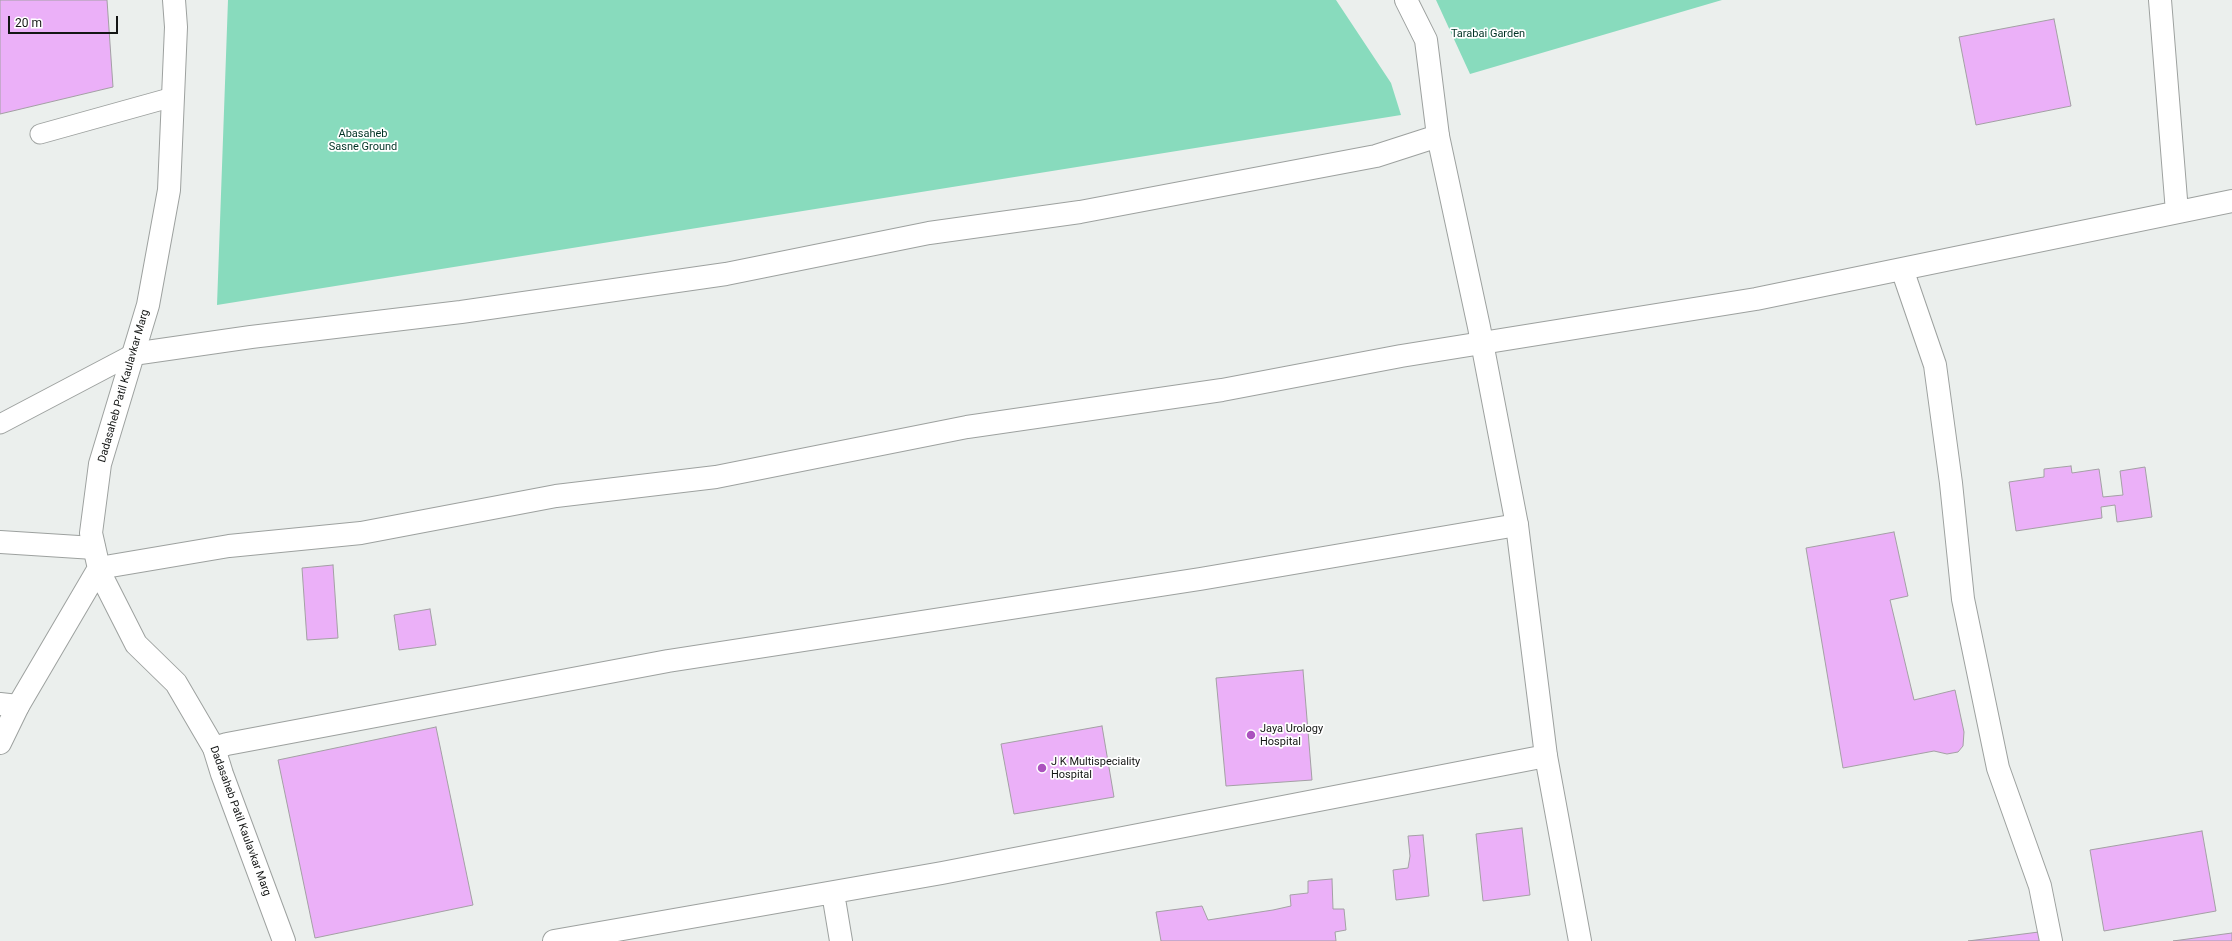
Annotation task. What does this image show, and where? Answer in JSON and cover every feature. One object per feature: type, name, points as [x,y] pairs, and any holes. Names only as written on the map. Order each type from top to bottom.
[{"type":"street","name":"Dadasaheb Patil Kaulavkar Marg","points":[[174,0],[176,28],[169,190],[148,305],[100,464],[91,533],[96,558],[136,644],[176,683],[214,748],[222,774],[284,941]]},
{"type":"street","points":[[1406,0],[1426,40],[1438,136],[1482,342],[1517,525],[1546,756],[1580,941]]},
{"type":"street","points":[[2160,0],[2177,212]]},
{"type":"street","points":[[133,354],[251,337],[461,312],[726,274],[929,234],[1080,212],[1376,156],[1438,136]]},
{"type":"street","points":[[0,542],[96,558],[361,533],[556,496],[716,477],[967,427],[1222,390],[1482,342],[1756,299],[2232,201]]},
{"type":"street","points":[[1902,269],[1935,365],[1963,599],[1998,768],[2040,886],[2051,941]]},
{"type":"street","points":[[214,748],[234,742],[668,661],[1200,579],[1517,525]]},
{"type":"street","points":[[0,743],[9,705],[96,558]]},
{"type":"street","points":[[554,941],[950,872],[1546,756]]},
{"type":"street","points":[[833,893],[841,941]]},
{"type":"lane","points":[[40,134],[173,97]]},
{"type":"lane","points":[[0,424],[133,354]]},
{"type":"green space","name":"Abasaheb Sasne Ground","points":[[228,0],[1336,0],[1391,83],[1401,115],[217,305]]},
{"type":"green space","name":"Tarabai Garden","points":[[1436,0],[1722,0],[1470,74]]},
{"type":"building","points":[[0,0],[107,0],[113,87],[0,114]]},
{"type":"building","points":[[2054,19],[2071,106],[1976,125],[1959,37]]},
{"type":"building","points":[[2071,466],[2072,473],[2099,469],[2103,497],[2123,495],[2120,471],[2145,467],[2152,517],[2117,522],[2115,505],[2101,507],[2102,518],[2016,531],[2009,482],[2044,477],[2044,469]]},
{"type":"building","points":[[1894,532],[1908,596],[1890,600],[1914,700],[1955,690],[1964,732],[1963,746],[1958,752],[1947,754],[1934,751],[1843,768],[1806,548]]},
{"type":"building","points":[[333,565],[338,638],[307,640],[302,568]]},
{"type":"building","points":[[430,609],[436,645],[399,650],[394,615]]},
{"type":"building","points":[[1303,670],[1312,780],[1226,786],[1216,678]]},
{"type":"building","points":[[1102,726],[1114,797],[1014,814],[1001,744]]},
{"type":"building","points":[[436,727],[473,905],[315,938],[278,760]]},
{"type":"building","points":[[1522,828],[1530,895],[1483,901],[1476,834]]},
{"type":"building","points":[[2202,831],[2216,911],[2104,931],[2090,850]]},
{"type":"building","points":[[1423,835],[1429,896],[1396,900],[1393,870],[1408,868],[1410,856],[1408,836]]},
{"type":"building","points":[[1332,879],[1333,909],[1344,909],[1346,930],[1335,932],[1336,941],[1161,941],[1156,912],[1202,906],[1208,920],[1273,910],[1291,906],[1290,895],[1308,893],[1308,881]]},
{"type":"building","points":[[2039,932],[2040,941],[1968,941]]},
{"type":"building","points":[[2232,933],[2232,941],[2173,941]]},
{"type":"place","name":"Jaya Urology Hospital","points":[[1251,735]]},
{"type":"place","name":"J K Multispeciality Hospital","points":[[1042,768]]}]
